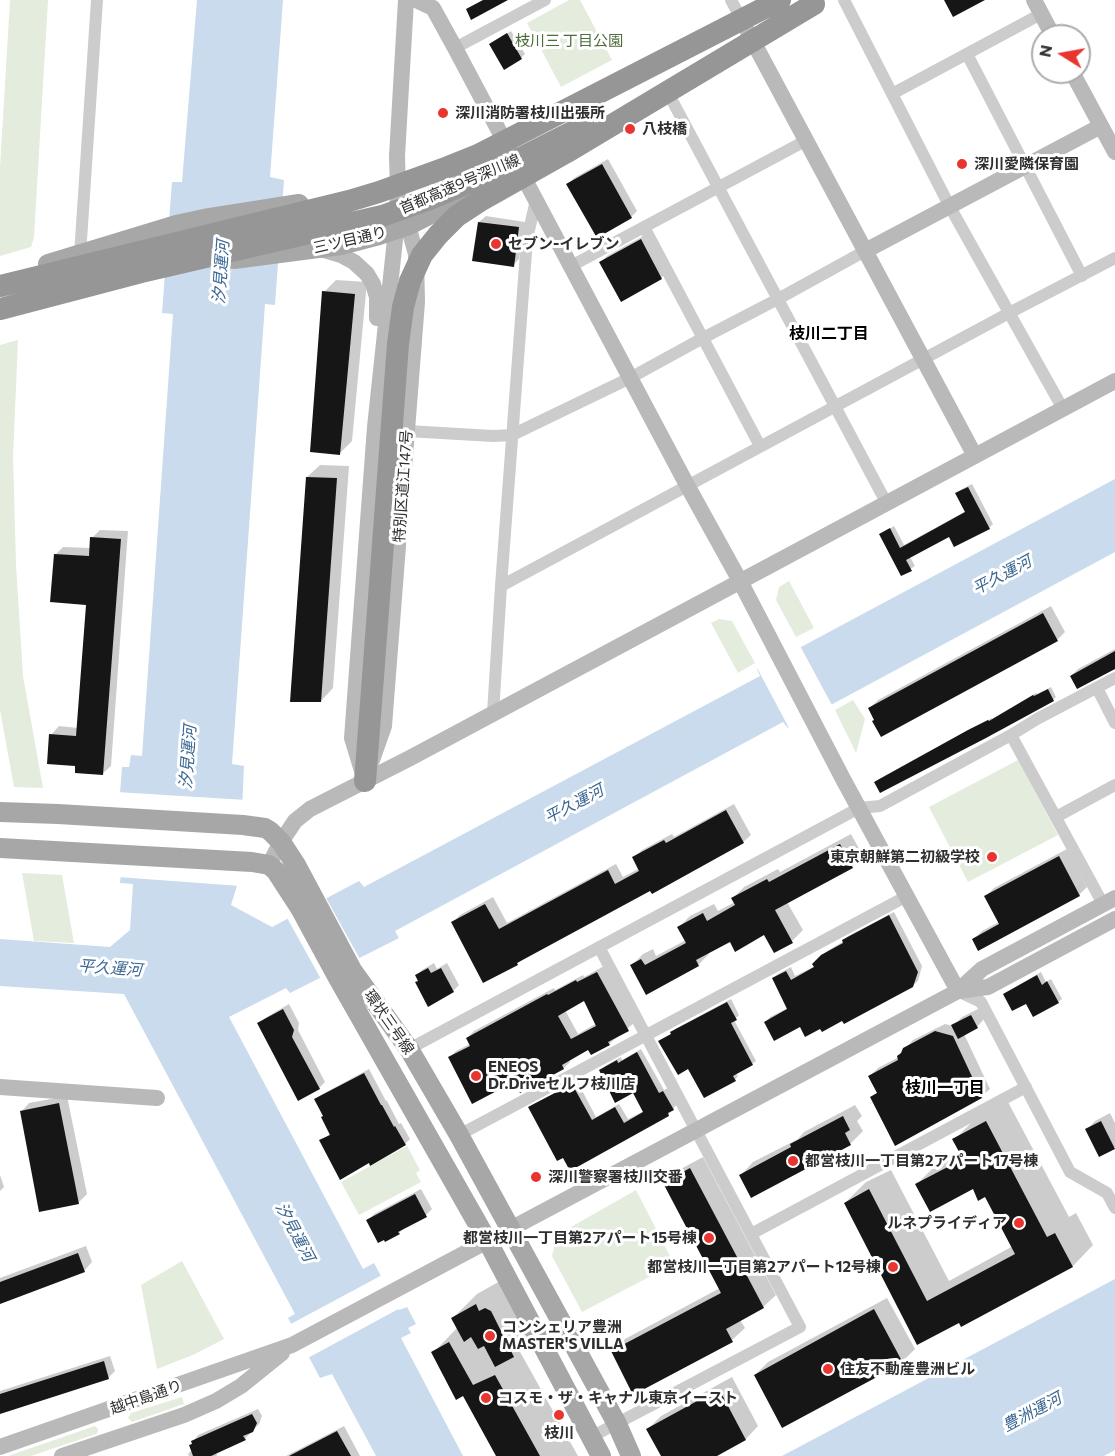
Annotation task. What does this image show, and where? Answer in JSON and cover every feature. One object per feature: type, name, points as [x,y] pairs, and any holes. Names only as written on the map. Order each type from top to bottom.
[{"type":"highway","name":"首都高速9号深川線","points":[[0,285],[379,192],[478,155],[780,0]]},
{"type":"highway","name":"首都高速9号深川線","points":[[0,308],[141,272],[382,216],[427,200],[489,174],[561,138],[704,60],[821,1]]},
{"type":"highway","points":[[365,781],[398,344],[410,281],[422,255],[438,234],[457,216],[480,201],[821,1]]},
{"type":"main road","points":[[0,278],[176,225],[319,201],[398,191],[455,171],[780,0]]},
{"type":"main road","name":"三ツ目通り","points":[[0,308],[141,271],[341,245],[402,227],[519,168],[821,1]]},
{"type":"main road","name":"環状三号線","points":[[0,812],[243,825],[265,828],[281,842],[296,865],[307,904],[601,1456]]},
{"type":"main road","points":[[0,848],[243,861],[269,865]]},
{"type":"main road","name":"環状三号線","points":[[269,865],[307,904]]},
{"type":"main road","name":"環状三号線","points":[[345,974],[409,1049],[511,1229],[617,1424],[631,1456]]},
{"type":"street","points":[[80,255],[97,0]]},
{"type":"street","name":"特別区道江147号","points":[[375,427],[402,227],[397,156],[406,0]]},
{"type":"street","points":[[416,0],[433,8],[455,48],[958,991],[981,1002],[1070,1172],[1107,1193],[1115,1208]]},
{"type":"street","points":[[455,48],[545,0]]},
{"type":"street","points":[[731,0],[975,456]]},
{"type":"street","points":[[844,0],[950,207],[1063,409]]},
{"type":"street","points":[[892,94],[967,54],[1037,7],[1046,24]]},
{"type":"street","points":[[967,54],[1082,276]]},
{"type":"street","points":[[1078,84],[1115,152]]},
{"type":"street","points":[[665,88],[887,504]]},
{"type":"street","points":[[407,431],[512,435],[630,378],[865,250],[1101,126]]},
{"type":"street","points":[[571,266],[806,141]]},
{"type":"street","points":[[493,713],[527,239],[536,200]]},
{"type":"street","name":"特別区道江147号","points":[[365,781],[384,726],[417,302],[416,254],[402,227]]},
{"type":"street","points":[[644,227],[760,446]]},
{"type":"street","name":"特別区道江147号","points":[[318,248],[342,255],[354,262],[367,274],[377,297],[375,427],[352,738],[365,781]]},
{"type":"street","points":[[501,585],[1115,258]]},
{"type":"street","points":[[269,865],[295,821],[310,809],[412,757],[1115,381]]},
{"type":"street","points":[[409,1049],[859,808],[879,806],[1115,678]]},
{"type":"street","points":[[1097,688],[1115,723]]},
{"type":"street","points":[[958,991],[982,969],[1109,901],[1056,817],[1011,735]]},
{"type":"street","points":[[1056,817],[1115,785]]},
{"type":"street","points":[[459,1135],[906,896]]},
{"type":"street","points":[[958,991],[988,987],[1115,919]]},
{"type":"street","points":[[591,1437],[800,1327],[599,947]]},
{"type":"street","name":"越中島通り","points":[[0,1448],[292,1345],[958,991]]},
{"type":"street","points":[[0,1087],[157,1098]]},
{"type":"street","points":[[751,1234],[1026,1087]]},
{"type":"street","name":"越中島通り","points":[[62,1456],[184,1415],[216,1401],[241,1386],[292,1345]]},
{"type":"green space","points":[[10,0],[48,0],[34,237],[31,247],[0,256],[0,168]]},
{"type":"green space","name":"枝川三 丁目公園","points":[[569,0],[580,0],[612,60],[561,87],[527,23]]},
{"type":"green space","points":[[18,340],[13,456],[16,565],[23,676],[43,788],[14,787],[0,710],[0,345]]},
{"type":"green space","points":[[789,581],[814,628],[796,637],[776,600],[779,587]]},
{"type":"green space","points":[[719,619],[732,621],[755,663],[738,673],[711,623]]},
{"type":"green space","points":[[853,700],[865,719],[856,753],[835,710]]},
{"type":"green space","points":[[1018,760],[1058,835],[968,882],[929,807]]},
{"type":"green space","points":[[22,873],[62,875],[74,943],[34,941]]},
{"type":"green space","points":[[407,1146],[420,1170],[416,1173],[421,1182],[359,1215],[341,1182]]},
{"type":"green space","points":[[636,1190],[674,1264],[582,1312],[552,1256],[557,1235]]},
{"type":"green space","points":[[182,1261],[224,1339],[195,1354],[157,1369],[141,1285]]},
{"type":"green space","points":[[182,1397],[184,1404],[132,1422],[128,1418],[131,1413]]},
{"type":"green space","points":[[95,1426],[98,1429],[96,1434],[31,1456],[8,1456]]},
{"type":"water","points":[[197,0],[283,0],[270,177],[284,180],[275,305],[265,304],[232,764],[244,766],[239,879],[231,905],[272,927],[359,881],[364,887],[760,676],[757,669],[1115,479],[1115,552],[788,728],[783,722],[395,931],[399,938],[290,993],[286,988],[229,1017],[363,1269],[374,1263],[399,1310],[407,1307],[416,1324],[408,1328],[411,1333],[401,1338],[463,1456],[376,1456],[332,1374],[320,1378],[288,1318],[295,1314],[124,994],[0,986],[0,939],[110,947],[130,930],[133,884],[120,883],[121,873],[114,872],[122,767],[129,767],[131,755],[142,756],[173,314],[162,313],[172,182],[182,182]]},
{"type":"water","name":"豊洲運河","points":[[1115,1279],[1115,1450],[1104,1456],[782,1456]]},
{"type":"pier","points":[[799,644],[833,707],[790,730],[756,666]]},
{"type":"pier","points":[[117,792],[246,800],[240,886],[112,875]]},
{"type":"pier","points":[[325,896],[361,961],[322,981],[286,916]]},
{"type":"pier","points":[[384,1274],[400,1307],[404,1306],[306,1359],[289,1325]]},
{"type":"building","points":[[483,0],[508,0],[471,20],[466,9]]},
{"type":"building","points":[[944,0],[985,0],[953,17]]},
{"type":"building","points":[[507,33],[522,59],[504,70],[489,44]]},
{"type":"building","points":[[602,164],[632,218],[597,238],[566,184]]},
{"type":"building","name":"セブン-イレブン","points":[[478,222],[519,227],[514,267],[472,261]]},
{"type":"building","points":[[641,239],[662,279],[621,302],[599,262]]},
{"type":"building","points":[[322,291],[355,294],[340,455],[310,452]]},
{"type":"building","points":[[306,477],[337,478],[321,702],[290,702]]},
{"type":"building","points":[[968,487],[990,529],[954,547],[949,537],[906,560],[912,571],[901,576],[879,534],[890,528],[900,548],[965,512],[955,493]]},
{"type":"building","points":[[90,537],[121,539],[103,775],[75,773],[75,766],[47,764],[49,734],[76,736],[86,605],[50,602],[54,554],[89,556]]},
{"type":"building","points":[[1043,613],[1058,641],[881,737],[868,708]]},
{"type":"building","points":[[1115,651],[1115,669],[1077,689],[1070,676]]},
{"type":"building","points":[[1048,689],[1054,701],[880,793],[874,782]]},
{"type":"building","points":[[726,810],[744,843],[652,894],[650,891],[483,983],[451,922],[485,904],[499,929],[608,870],[615,884],[639,871],[632,857],[664,840],[666,843]]},
{"type":"building","points":[[840,844],[853,868],[775,910],[793,943],[774,953],[764,935],[735,952],[730,942],[696,960],[699,966],[646,995],[630,965],[641,959],[645,965],[686,943],[677,927],[703,913],[707,921],[735,905],[731,898],[767,879],[769,882]]},
{"type":"building","points":[[1059,856],[1080,896],[978,951],[972,939],[999,924],[984,896]]},
{"type":"building","points":[[889,915],[918,972],[913,987],[844,1024],[842,1021],[822,1032],[820,1029],[805,1037],[800,1027],[774,1041],[764,1022],[787,1009],[772,978],[786,971],[791,980],[814,967],[812,964],[821,955],[843,943],[842,940]]},
{"type":"building","points":[[428,968],[431,973],[441,968],[454,992],[428,1007],[415,982],[418,981],[415,975]]},
{"type":"building","points":[[597,972],[629,1031],[608,1042],[610,1045],[591,1055],[588,1050],[562,1065],[564,1069],[520,1093],[518,1089],[514,1091],[510,1084],[472,1104],[448,1057],[470,1046],[466,1038],[547,994],[576,980],[577,982]],"holes":[[[584,1001],[596,1026],[571,1039],[558,1016]]]},
{"type":"building","points":[[1037,975],[1042,985],[1047,981],[1059,1003],[1033,1017],[1026,1004],[1012,1011],[1003,994]]},
{"type":"building","points":[[727,1002],[737,1020],[731,1023],[753,1065],[733,1076],[736,1081],[704,1098],[688,1069],[678,1075],[658,1041],[671,1034],[670,1032]]},
{"type":"building","points":[[283,1009],[294,1030],[292,1037],[320,1089],[298,1101],[257,1023]]},
{"type":"building","points":[[971,1015],[978,1028],[958,1039],[951,1025]]},
{"type":"building","points":[[935,1031],[953,1036],[982,1098],[895,1146],[870,1097],[877,1093],[868,1076],[898,1060],[897,1056],[903,1048]]},
{"type":"building","points":[[637,1052],[659,1093],[663,1091],[674,1110],[668,1113],[669,1116],[570,1171],[563,1158],[557,1161],[528,1107],[572,1084],[592,1120],[615,1107],[624,1123],[643,1112],[633,1093],[615,1103],[599,1070],[617,1060],[618,1063]]},
{"type":"building","points":[[364,1073],[406,1145],[340,1180],[319,1140],[330,1135],[314,1099]]},
{"type":"building","points":[[59,1103],[79,1204],[39,1212],[20,1111]]},
{"type":"building","name":"都営枝川一丁目第2アパート17号棟","points":[[843,1116],[850,1130],[845,1133],[851,1145],[751,1198],[739,1175]]},
{"type":"building","name":"ルネプライディア","points":[[986,1121],[1047,1237],[1055,1233],[1073,1267],[961,1327],[959,1323],[917,1345],[844,1203],[869,1189],[927,1301],[1015,1254],[985,1197],[978,1201],[973,1189],[930,1212],[915,1184],[963,1159],[952,1139]]},
{"type":"building","points":[[1101,1121],[1115,1149],[1099,1157],[1085,1129]]},
{"type":"building","name":"都営枝川一丁目第2アパート15号棟","points":[[690,1168],[764,1308],[726,1329],[733,1342],[633,1395],[611,1351],[721,1293],[663,1183]]},
{"type":"building","points":[[415,1194],[427,1217],[398,1232],[400,1234],[385,1242],[384,1240],[378,1243],[366,1220]]},
{"type":"building","points":[[78,1253],[85,1272],[0,1304],[0,1282]]},
{"type":"building","name":"コンシェリア豊洲 MASTER'S VILLA","points":[[476,1304],[479,1311],[485,1308],[491,1311],[514,1357],[495,1367],[484,1346],[478,1349],[471,1337],[464,1342],[451,1318]]},
{"type":"building","name":"住友不動産豊洲ビル","points":[[874,1309],[903,1363],[782,1428],[754,1375]]},
{"type":"building","name":"コスモ・ザ・キャナル東京イースト","points":[[449,1342],[473,1385],[495,1375],[540,1456],[496,1456],[463,1396],[456,1400],[431,1352]]},
{"type":"building","points":[[104,1361],[109,1379],[0,1414],[0,1394]]},
{"type":"building","points":[[719,1389],[746,1440],[717,1456],[661,1456],[646,1429]]},
{"type":"building","points":[[252,1414],[257,1423],[253,1432],[243,1436],[246,1440],[211,1456],[193,1456],[189,1445],[192,1444],[191,1441]]},
{"type":"building","points":[[337,1431],[351,1456],[289,1456]]},
{"type":"place","name":"深川消防署枝川出張所","points":[[443,113]]},
{"type":"place","name":"八枝橋","points":[[630,129]]},
{"type":"place","name":"深川愛隣保育園","points":[[962,164]]},
{"type":"place","name":"セブン-イレブン","points":[[496,244]]},
{"type":"place","name":"東京朝鮮第二初級学校","points":[[992,857]]},
{"type":"place","name":"ENEOS Dr.Driveセルフ枝川店","points":[[476,1076]]},
{"type":"place","name":"都営枝川一丁目第2アパート17号棟","points":[[793,1161]]},
{"type":"place","name":"深川警察署枝川交番","points":[[536,1177]]},
{"type":"place","name":"ルネプライディア","points":[[1019,1223]]},
{"type":"place","name":"都営枝川一丁目第2アパート15号棟","points":[[709,1238]]},
{"type":"place","name":"都営枝川一丁目第2アパート12号棟","points":[[893,1267]]},
{"type":"place","name":"コンシェリア豊洲 MASTER'S VILLA","points":[[490,1336]]},
{"type":"place","name":"住友不動産豊洲ビル","points":[[828,1369]]},
{"type":"place","name":"コスモ・ザ・キャナル東京イースト","points":[[486,1398]]},
{"type":"place","name":"枝川","points":[[559,1415]]},
{"type":"district","name":"枝川二丁目","points":[[829,334]]},
{"type":"district","name":"枝川一丁目","points":[[945,1088]]},
{"type":"water label","name":"汐見運河","points":[[221,272]]},
{"type":"water label","name":"平久運河","points":[[1002,575]]},
{"type":"water label","name":"汐見運河","points":[[188,757]]},
{"type":"water label","name":"平久運河","points":[[574,804]]},
{"type":"water label","name":"平久運河","points":[[110,968]]},
{"type":"water label","name":"汐見運河","points":[[295,1232]]}]
